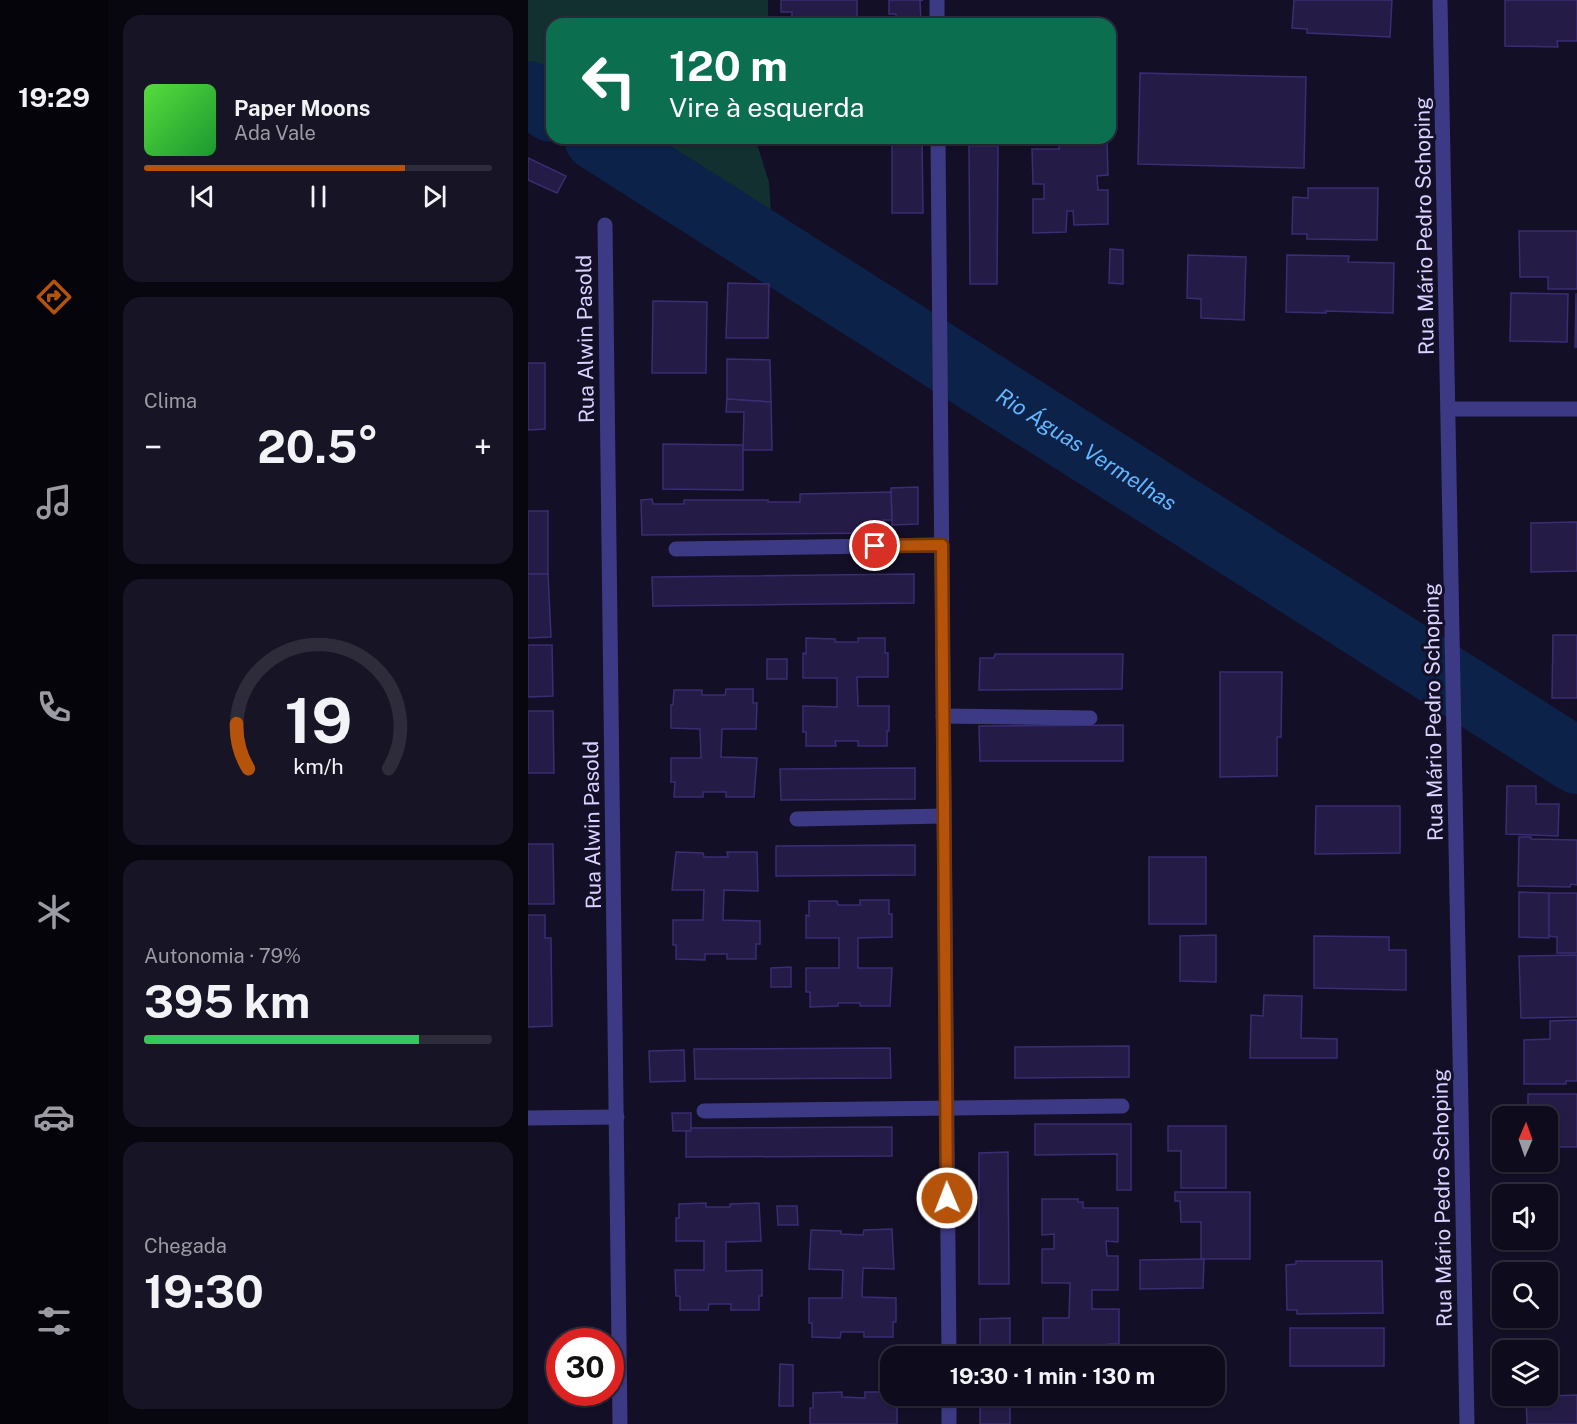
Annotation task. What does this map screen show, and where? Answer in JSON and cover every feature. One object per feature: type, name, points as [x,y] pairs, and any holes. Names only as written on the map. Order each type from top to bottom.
[{"type":"street","points":[[937,0],[938,18]]},
{"type":"street","name":"Rua Mário Pedro Schoping","points":[[1440,0],[1467,1424]]},
{"type":"street","points":[[938,144],[949,1346]]},
{"type":"street","name":"Rua Alwin Pasold","points":[[605,225],[620,1424]]},
{"type":"street","points":[[1448,409],[1577,409]]},
{"type":"street","points":[[676,549],[942,545]]},
{"type":"street","points":[[943,716],[1090,718]]},
{"type":"street","points":[[797,819],[944,816]]},
{"type":"street","points":[[704,1111],[1122,1106]]},
{"type":"street","points":[[528,1118],[616,1117]]},
{"type":"street","points":[[949,1406],[949,1424]]},
{"type":"green space","points":[[528,0],[768,0],[768,18],[546,18],[546,123],[528,111]]},
{"type":"green space","points":[[578,144],[757,144],[769,182],[775,274]]},
{"type":"building","points":[[781,0],[857,0],[857,18],[792,18],[792,12],[781,12]]},
{"type":"building","points":[[889,0],[923,0],[920,1],[921,18],[896,18],[896,14],[889,14]]},
{"type":"building","points":[[1294,0],[1392,0],[1390,37],[1307,33],[1307,29],[1292,28]]},
{"type":"building","points":[[1505,0],[1577,0],[1577,41],[1557,41],[1558,47],[1505,46]]},
{"type":"building","points":[[1140,73],[1306,77],[1304,168],[1138,164]]},
{"type":"building","points":[[892,144],[922,144],[923,213],[892,213]]},
{"type":"building","points":[[1059,144],[1107,144],[1108,175],[1097,176],[1098,190],[1108,190],[1108,224],[1074,225],[1073,211],[1067,211],[1066,232],[1033,233],[1033,199],[1044,199],[1044,184],[1033,184],[1032,149],[1059,149]]},
{"type":"building","points":[[969,146],[998,146],[997,284],[970,284]]},
{"type":"building","points":[[528,158],[566,176],[557,193],[528,180]]},
{"type":"building","points":[[1308,188],[1378,188],[1377,240],[1307,239],[1307,234],[1292,234],[1293,197],[1308,198]]},
{"type":"building","points":[[1519,231],[1577,231],[1577,289],[1548,289],[1548,277],[1520,277]]},
{"type":"building","points":[[1110,249],[1123,250],[1123,284],[1109,283]]},
{"type":"building","points":[[1188,255],[1246,257],[1244,320],[1201,318],[1201,299],[1187,298]]},
{"type":"building","points":[[1287,255],[1349,256],[1348,262],[1394,263],[1393,313],[1286,312]]},
{"type":"building","points":[[728,283],[769,284],[768,338],[726,338]]},
{"type":"building","points":[[1511,293],[1568,294],[1567,342],[1510,341]]},
{"type":"building","points":[[1576,293],[1577,347],[1575,347]]},
{"type":"building","points":[[653,301],[707,302],[706,373],[652,373]]},
{"type":"building","points":[[727,359],[770,360],[771,402],[727,399]]},
{"type":"building","points":[[528,363],[545,363],[545,429],[528,430]]},
{"type":"building","points":[[727,399],[771,402],[772,450],[743,450],[744,412],[726,412]]},
{"type":"building","points":[[663,444],[743,445],[743,490],[663,489]]},
{"type":"building","points":[[918,487],[918,524],[892,525],[891,488]]},
{"type":"building","points":[[891,492],[892,520],[883,520],[883,533],[642,535],[641,500],[652,499],[653,504],[684,504],[684,500],[800,502],[800,494]]},
{"type":"building","points":[[528,511],[548,511],[548,574],[528,574]]},
{"type":"building","points":[[1577,522],[1577,571],[1531,572],[1531,523]]},
{"type":"building","points":[[528,574],[548,574],[551,637],[528,638]]},
{"type":"building","points":[[914,574],[914,603],[653,606],[652,577]]},
{"type":"building","points":[[1553,635],[1577,635],[1577,698],[1552,698]]},
{"type":"building","points":[[806,638],[858,642],[858,638],[885,638],[885,653],[888,653],[888,677],[857,677],[858,706],[889,706],[887,746],[858,746],[858,741],[835,741],[836,746],[806,746],[806,732],[803,732],[803,706],[837,707],[837,678],[803,678],[803,653],[806,654]]},
{"type":"building","points":[[528,645],[552,645],[553,696],[528,697]]},
{"type":"building","points":[[995,654],[1123,654],[1122,689],[979,690],[980,658],[994,658]]},
{"type":"building","points":[[767,659],[787,659],[787,679],[767,679]]},
{"type":"building","points":[[1220,672],[1282,672],[1281,737],[1277,737],[1277,776],[1220,777]]},
{"type":"building","points":[[726,689],[753,689],[753,703],[757,703],[756,729],[722,729],[721,757],[757,758],[754,797],[726,797],[726,792],[703,792],[703,797],[674,797],[675,782],[671,782],[671,758],[701,758],[700,729],[671,728],[671,705],[673,705],[674,690],[702,690],[702,695],[725,695]]},
{"type":"building","points":[[528,711],[553,711],[554,773],[528,773]]},
{"type":"building","points":[[1123,725],[1123,761],[980,761],[979,726]]},
{"type":"building","points":[[915,768],[915,799],[781,800],[780,769]]},
{"type":"building","points":[[1507,786],[1536,786],[1536,804],[1559,804],[1558,836],[1506,834]]},
{"type":"building","points":[[1316,806],[1400,806],[1400,853],[1315,854]]},
{"type":"building","points":[[1519,837],[1577,840],[1577,885],[1571,884],[1570,887],[1518,886]]},
{"type":"building","points":[[528,844],[553,844],[554,904],[528,904]]},
{"type":"building","points":[[915,845],[915,875],[776,876],[776,846]]},
{"type":"building","points":[[676,852],[703,853],[704,857],[728,857],[727,852],[757,852],[758,891],[724,890],[723,920],[760,921],[760,944],[756,944],[756,959],[727,959],[727,954],[705,954],[705,960],[676,959],[676,945],[673,945],[673,920],[703,920],[704,890],[672,890]]},
{"type":"building","points":[[1149,857],[1206,857],[1206,924],[1149,924]]},
{"type":"building","points":[[1519,892],[1549,893],[1549,938],[1519,937]]},
{"type":"building","points":[[1549,893],[1577,893],[1577,953],[1557,953],[1557,937],[1549,936]]},
{"type":"building","points":[[860,900],[889,900],[889,914],[892,914],[892,937],[858,938],[858,968],[892,968],[890,1006],[838,1003],[838,1006],[810,1007],[810,992],[806,992],[806,968],[839,968],[839,938],[806,938],[806,915],[809,916],[809,901],[837,901],[838,905],[860,905]]},
{"type":"building","points":[[528,915],[545,915],[545,938],[551,938],[552,1026],[528,1027]]},
{"type":"building","points":[[1216,935],[1216,982],[1180,981],[1180,936]]},
{"type":"building","points":[[1314,936],[1389,937],[1389,950],[1406,950],[1406,990],[1314,988]]},
{"type":"building","points":[[1577,955],[1577,1017],[1521,1018],[1519,956]]},
{"type":"building","points":[[791,967],[791,987],[771,987],[771,968]]},
{"type":"building","points":[[1264,995],[1302,996],[1301,1038],[1337,1039],[1337,1058],[1250,1058],[1251,1015],[1263,1016]]},
{"type":"building","points":[[1577,1020],[1577,1081],[1566,1081],[1566,1084],[1524,1084],[1524,1040],[1550,1039],[1550,1021]]},
{"type":"building","points":[[1129,1046],[1129,1077],[1015,1078],[1015,1047]]},
{"type":"building","points":[[890,1048],[891,1078],[695,1079],[694,1049]]},
{"type":"building","points":[[684,1050],[685,1081],[650,1082],[649,1051]]},
{"type":"building","points":[[1528,1094],[1577,1094],[1577,1147],[1558,1147],[1558,1106],[1528,1106]]},
{"type":"building","points":[[672,1113],[691,1113],[691,1131],[673,1131]]},
{"type":"building","points":[[1035,1124],[1131,1124],[1131,1190],[1117,1190],[1117,1154],[1035,1155]]},
{"type":"building","points":[[1168,1126],[1226,1126],[1226,1188],[1181,1188],[1181,1151],[1168,1151]]},
{"type":"building","points":[[892,1127],[892,1156],[686,1157],[686,1131],[691,1131],[691,1128]]},
{"type":"building","points":[[1008,1152],[1009,1284],[979,1284],[979,1153]]},
{"type":"building","points":[[1175,1192],[1250,1192],[1250,1259],[1201,1259],[1201,1222],[1181,1222],[1180,1201],[1175,1201]]},
{"type":"building","points":[[1042,1199],[1078,1199],[1078,1202],[1083,1202],[1083,1208],[1118,1208],[1118,1242],[1106,1241],[1107,1256],[1118,1256],[1118,1290],[1092,1290],[1092,1309],[1119,1309],[1119,1344],[1043,1346],[1043,1318],[1069,1318],[1070,1283],[1042,1283],[1042,1249],[1054,1249],[1054,1234],[1042,1235]]},
{"type":"building","points":[[706,1203],[706,1207],[730,1207],[730,1204],[759,1203],[761,1241],[726,1242],[726,1271],[762,1270],[762,1296],[759,1296],[759,1310],[731,1310],[731,1304],[709,1304],[708,1310],[680,1310],[680,1296],[676,1296],[675,1270],[704,1270],[704,1241],[676,1241],[676,1218],[679,1218],[679,1204]]},
{"type":"building","points":[[777,1206],[797,1206],[798,1225],[778,1225]]},
{"type":"building","points":[[892,1229],[894,1269],[863,1268],[862,1297],[896,1298],[896,1322],[893,1322],[893,1337],[864,1337],[864,1332],[841,1332],[840,1338],[812,1337],[812,1323],[809,1323],[809,1298],[842,1298],[843,1270],[809,1269],[811,1230],[841,1231],[841,1234],[863,1235],[864,1230]]},
{"type":"building","points":[[1204,1259],[1203,1288],[1140,1289],[1140,1260]]},
{"type":"building","points":[[1296,1261],[1382,1261],[1383,1313],[1297,1314],[1297,1310],[1287,1310],[1286,1265],[1296,1264]]},
{"type":"building","points":[[1010,1318],[1010,1346],[980,1346],[980,1319]]},
{"type":"building","points":[[1290,1328],[1384,1328],[1384,1366],[1290,1366]]},
{"type":"building","points":[[780,1364],[793,1365],[793,1406],[779,1406]]},
{"type":"building","points":[[842,1392],[842,1397],[865,1398],[865,1392],[880,1392],[880,1406],[897,1407],[897,1424],[810,1424],[813,1393]]},
{"type":"building","points":[[1577,1395],[1577,1424],[1527,1424],[1526,1406],[1558,1406],[1558,1396]]},
{"type":"building","points":[[980,1406],[1010,1406],[1010,1424],[980,1424]]},
{"type":"waterway","name":"Rio Águas Vermelhas","points":[[528,94],[546,105]]},
{"type":"waterway","name":"Rio Águas Vermelhas","points":[[606,144],[1577,761]]},
{"type":"route","points":[[875,546],[942,545],[947,1198]]}]
